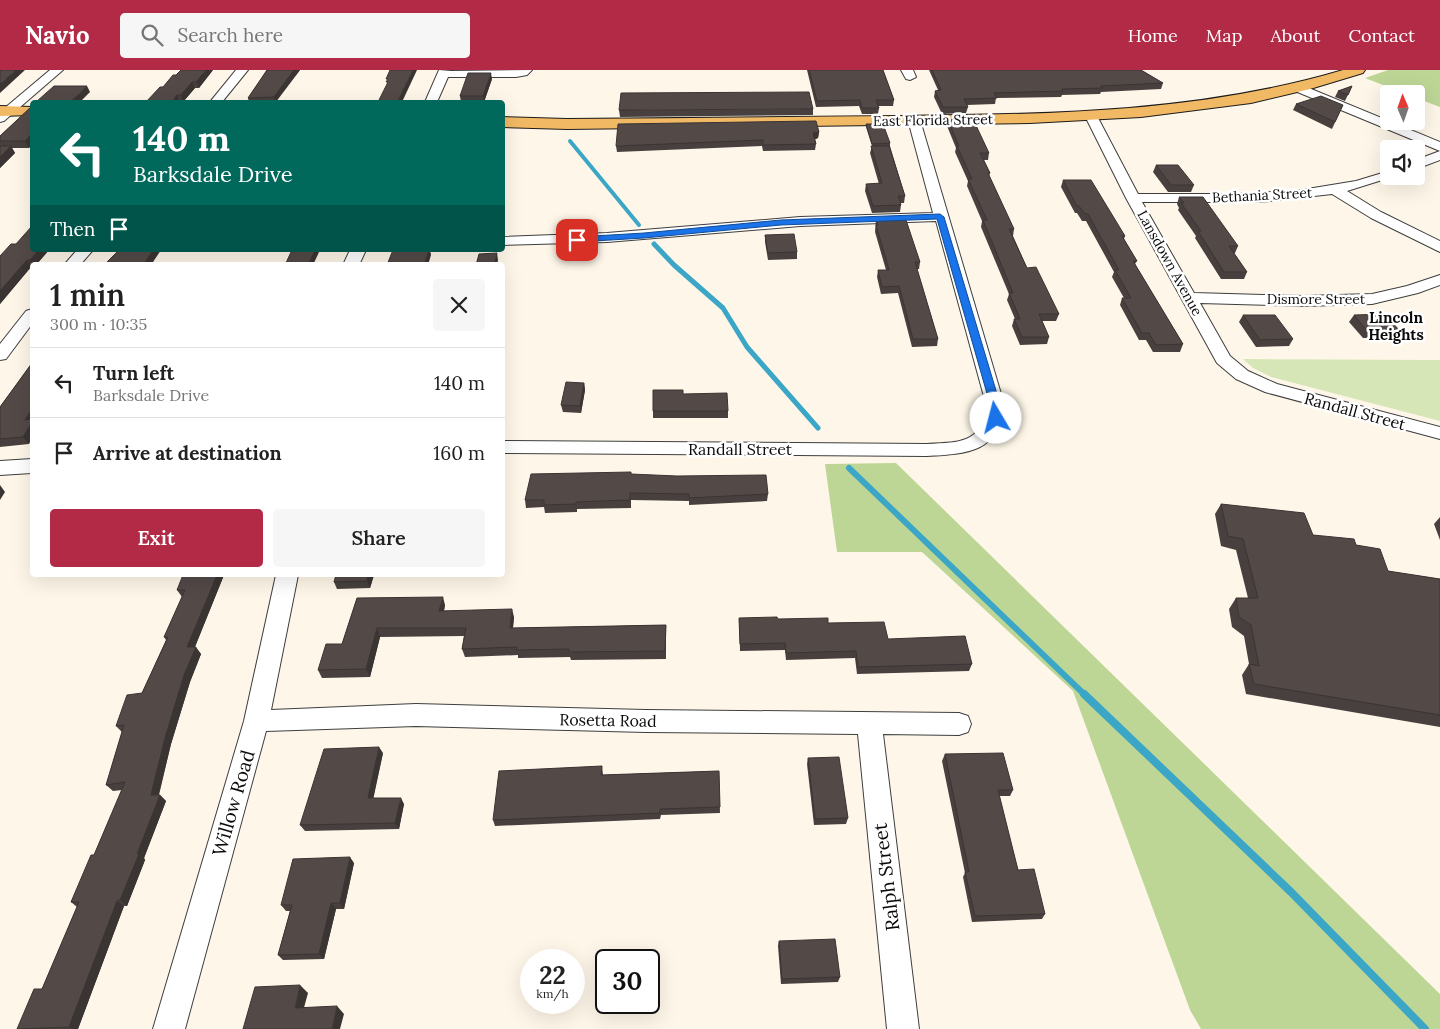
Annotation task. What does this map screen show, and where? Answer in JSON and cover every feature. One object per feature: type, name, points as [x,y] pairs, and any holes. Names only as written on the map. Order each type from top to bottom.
[{"type":"main road","name":"East Florida Street","points":[[505,122],[567,124],[1092,116],[1179,109],[1241,100],[1299,88],[1358,70]]},
{"type":"main road","points":[[3,113],[30,111]]},
{"type":"street","points":[[3,113],[57,70]]},
{"type":"street","points":[[218,100],[242,70]]},
{"type":"street","points":[[431,100],[444,72],[516,74],[523,73],[526,70]]},
{"type":"street","points":[[1299,88],[1440,148]]},
{"type":"street","name":"Lansdown Avenue","points":[[1092,116],[1133,198],[1223,360],[1242,375],[1271,388]]},
{"type":"street","points":[[505,242],[644,236],[781,223],[940,217],[914,120]]},
{"type":"street","points":[[1425,161],[1440,155]]},
{"type":"street","name":"Bethania Street","points":[[1133,198],[1251,198],[1300,195],[1380,177]]},
{"type":"street","points":[[1334,189],[1376,215],[1440,247]]},
{"type":"street","name":"Randall Street","points":[[505,447],[927,450],[952,449],[976,443],[991,431],[996,418],[995,404],[940,217]]},
{"type":"street","points":[[75,262],[83,252]]},
{"type":"street","name":"Dismore Street","points":[[1190,298],[1303,301],[1372,299],[1412,290],[1440,280]]},
{"type":"street","points":[[0,356],[30,317]]},
{"type":"street","name":"Randall Street","points":[[1271,388],[1440,433]]},
{"type":"street","points":[[0,468],[30,466]]},
{"type":"street","name":"Willow Road","points":[[169,1029],[256,721],[287,577]]},
{"type":"street","name":"Rosetta Road","points":[[256,721],[416,715],[959,724]]},
{"type":"street","name":"Ralph Street","points":[[869,724],[903,1029]]},
{"type":"green space","points":[[1388,70],[1440,70],[1440,107],[1425,101],[1425,85],[1383,85],[1365,78]]},
{"type":"green space","points":[[1243,359],[1440,360],[1440,421],[1271,377],[1253,368]]},
{"type":"green space","points":[[896,463],[1440,994],[1440,1029],[1201,1029],[1190,1010],[1073,691],[922,552],[837,552],[825,464]]},
{"type":"building","points":[[0,70],[16,70],[0,84]]},
{"type":"building","points":[[181,70],[206,70],[196,82],[192,82],[181,95],[177,95],[173,100],[148,100],[173,75],[176,75]]},
{"type":"building","points":[[267,70],[294,70],[274,97],[248,98]]},
{"type":"building","points":[[390,70],[413,70],[398,100],[379,100],[388,82],[386,82],[388,79],[386,79]]},
{"type":"building","points":[[809,70],[883,70],[894,100],[876,100],[879,108],[862,108],[860,100],[817,101]]},
{"type":"building","points":[[932,70],[1141,70],[1163,83],[1062,89],[1063,91],[994,93],[997,98],[964,99],[968,107],[943,107],[935,91],[941,90]]},
{"type":"building","points":[[468,73],[491,73],[483,96],[460,96]]},
{"type":"building","points":[[54,86],[87,86],[72,100],[38,100]]},
{"type":"building","points":[[1352,86],[1348,95],[1338,91]]},
{"type":"building","points":[[809,92],[813,109],[619,110],[621,93]]},
{"type":"building","points":[[1321,96],[1343,105],[1335,122],[1296,104]]},
{"type":"building","points":[[30,108],[30,136],[25,141],[0,141],[0,136]]},
{"type":"building","points":[[973,119],[989,153],[980,153],[1014,229],[1009,229],[1027,268],[1036,267],[1059,314],[1039,314],[1049,337],[1022,337],[1014,319],[1020,319],[1009,293],[1013,293],[983,220],[987,220],[968,179],[972,179],[948,120]]},
{"type":"building","points":[[816,121],[819,132],[813,133],[816,144],[763,145],[763,140],[616,146],[618,124]]},
{"type":"building","points":[[866,124],[883,124],[890,143],[872,144]]},
{"type":"building","points":[[0,146],[11,146],[0,157]]},
{"type":"building","points":[[871,146],[889,146],[905,196],[898,196],[901,205],[873,206],[866,184],[882,183]]},
{"type":"building","points":[[1156,165],[1178,165],[1194,185],[1171,185]]},
{"type":"building","points":[[1063,180],[1091,180],[1125,236],[1122,236],[1137,261],[1133,261],[1183,344],[1156,345],[1149,333],[1142,333],[1122,298],[1131,298],[1115,270],[1119,270],[1088,214],[1085,214],[1077,206]]},
{"type":"building","points":[[1179,197],[1203,197],[1238,246],[1229,246],[1247,272],[1224,272]]},
{"type":"building","points":[[905,217],[920,262],[915,262],[938,339],[913,339],[899,286],[882,287],[878,270],[889,270],[876,225],[878,225],[876,218]]},
{"type":"building","points":[[30,228],[30,252],[37,252],[30,260],[27,260],[0,291],[0,256],[11,244],[16,244]]},
{"type":"building","points":[[794,234],[797,252],[768,253],[765,235]]},
{"type":"building","points":[[117,252],[152,252],[145,262],[107,262]]},
{"type":"building","points":[[291,252],[314,252],[309,262],[286,262]]},
{"type":"building","points":[[392,252],[428,252],[425,262],[388,262]]},
{"type":"building","points":[[497,253],[495,262],[477,262],[479,254]]},
{"type":"building","points":[[1385,314],[1399,330],[1367,331],[1354,315]]},
{"type":"building","points":[[1243,315],[1275,315],[1293,339],[1260,340]]},
{"type":"building","points":[[30,366],[30,412],[25,420],[30,419],[30,425],[23,437],[0,439],[0,407]]},
{"type":"building","points":[[566,382],[584,383],[580,406],[561,405]]},
{"type":"building","points":[[653,390],[683,390],[683,394],[727,393],[728,411],[653,411]]},
{"type":"building","points":[[631,472],[631,474],[677,476],[766,475],[768,494],[689,498],[689,494],[630,493],[630,500],[544,505],[544,500],[525,500],[531,474]]},
{"type":"building","points":[[1221,504],[1304,513],[1313,535],[1354,539],[1356,545],[1380,549],[1388,571],[1440,579],[1440,715],[1254,684],[1249,664],[1259,666],[1251,625],[1239,617],[1236,598],[1258,598],[1243,539],[1228,536]]},
{"type":"building","points":[[182,577],[216,577],[187,647],[196,647],[184,675],[165,738],[151,795],[160,795],[137,854],[139,854],[120,900],[117,901],[69,1027],[17,1029],[34,989],[42,989],[79,902],[71,902],[91,855],[94,855],[125,782],[106,785],[124,725],[116,726],[127,695],[142,693],[168,637],[164,637],[185,590],[177,590]]},
{"type":"building","points":[[335,577],[368,577],[367,581],[334,582]]},
{"type":"building","points":[[443,597],[439,611],[512,609],[510,628],[666,625],[665,651],[569,652],[569,649],[516,650],[517,647],[462,649],[466,628],[377,628],[366,669],[318,670],[326,644],[342,644],[357,598]]},
{"type":"building","points":[[777,617],[778,619],[828,618],[828,623],[884,622],[888,639],[965,636],[972,664],[858,667],[856,651],[786,653],[785,643],[740,644],[739,618]]},
{"type":"building","points":[[379,747],[368,798],[401,798],[395,823],[300,825],[324,749]]},
{"type":"building","points":[[1003,753],[1013,790],[998,790],[1018,870],[1034,869],[1045,914],[975,916],[965,872],[969,872],[945,754]]},
{"type":"building","points":[[839,757],[848,818],[815,819],[808,758]]},
{"type":"building","points":[[602,766],[601,775],[719,771],[720,807],[660,809],[660,813],[493,820],[499,771]]},
{"type":"building","points":[[350,857],[340,903],[331,903],[319,954],[278,955],[292,905],[281,905],[293,859]]},
{"type":"building","points":[[835,939],[840,977],[782,979],[779,941]]},
{"type":"building","points":[[300,985],[295,1008],[337,1006],[332,1029],[243,1029],[255,987]]},
{"type":"waterway","points":[[570,141],[639,225]]},
{"type":"waterway","points":[[654,244],[674,265],[723,308],[747,347],[818,428]]},
{"type":"waterway","points":[[849,468],[1085,695]]},
{"type":"waterway","points":[[1084,694],[1291,892],[1425,1029]]},
{"type":"district","name":"Lincoln Heights","points":[[1396,326]]},
{"type":"route","points":[[577,240],[644,236],[781,223],[940,217],[995,404],[996,418]]}]
